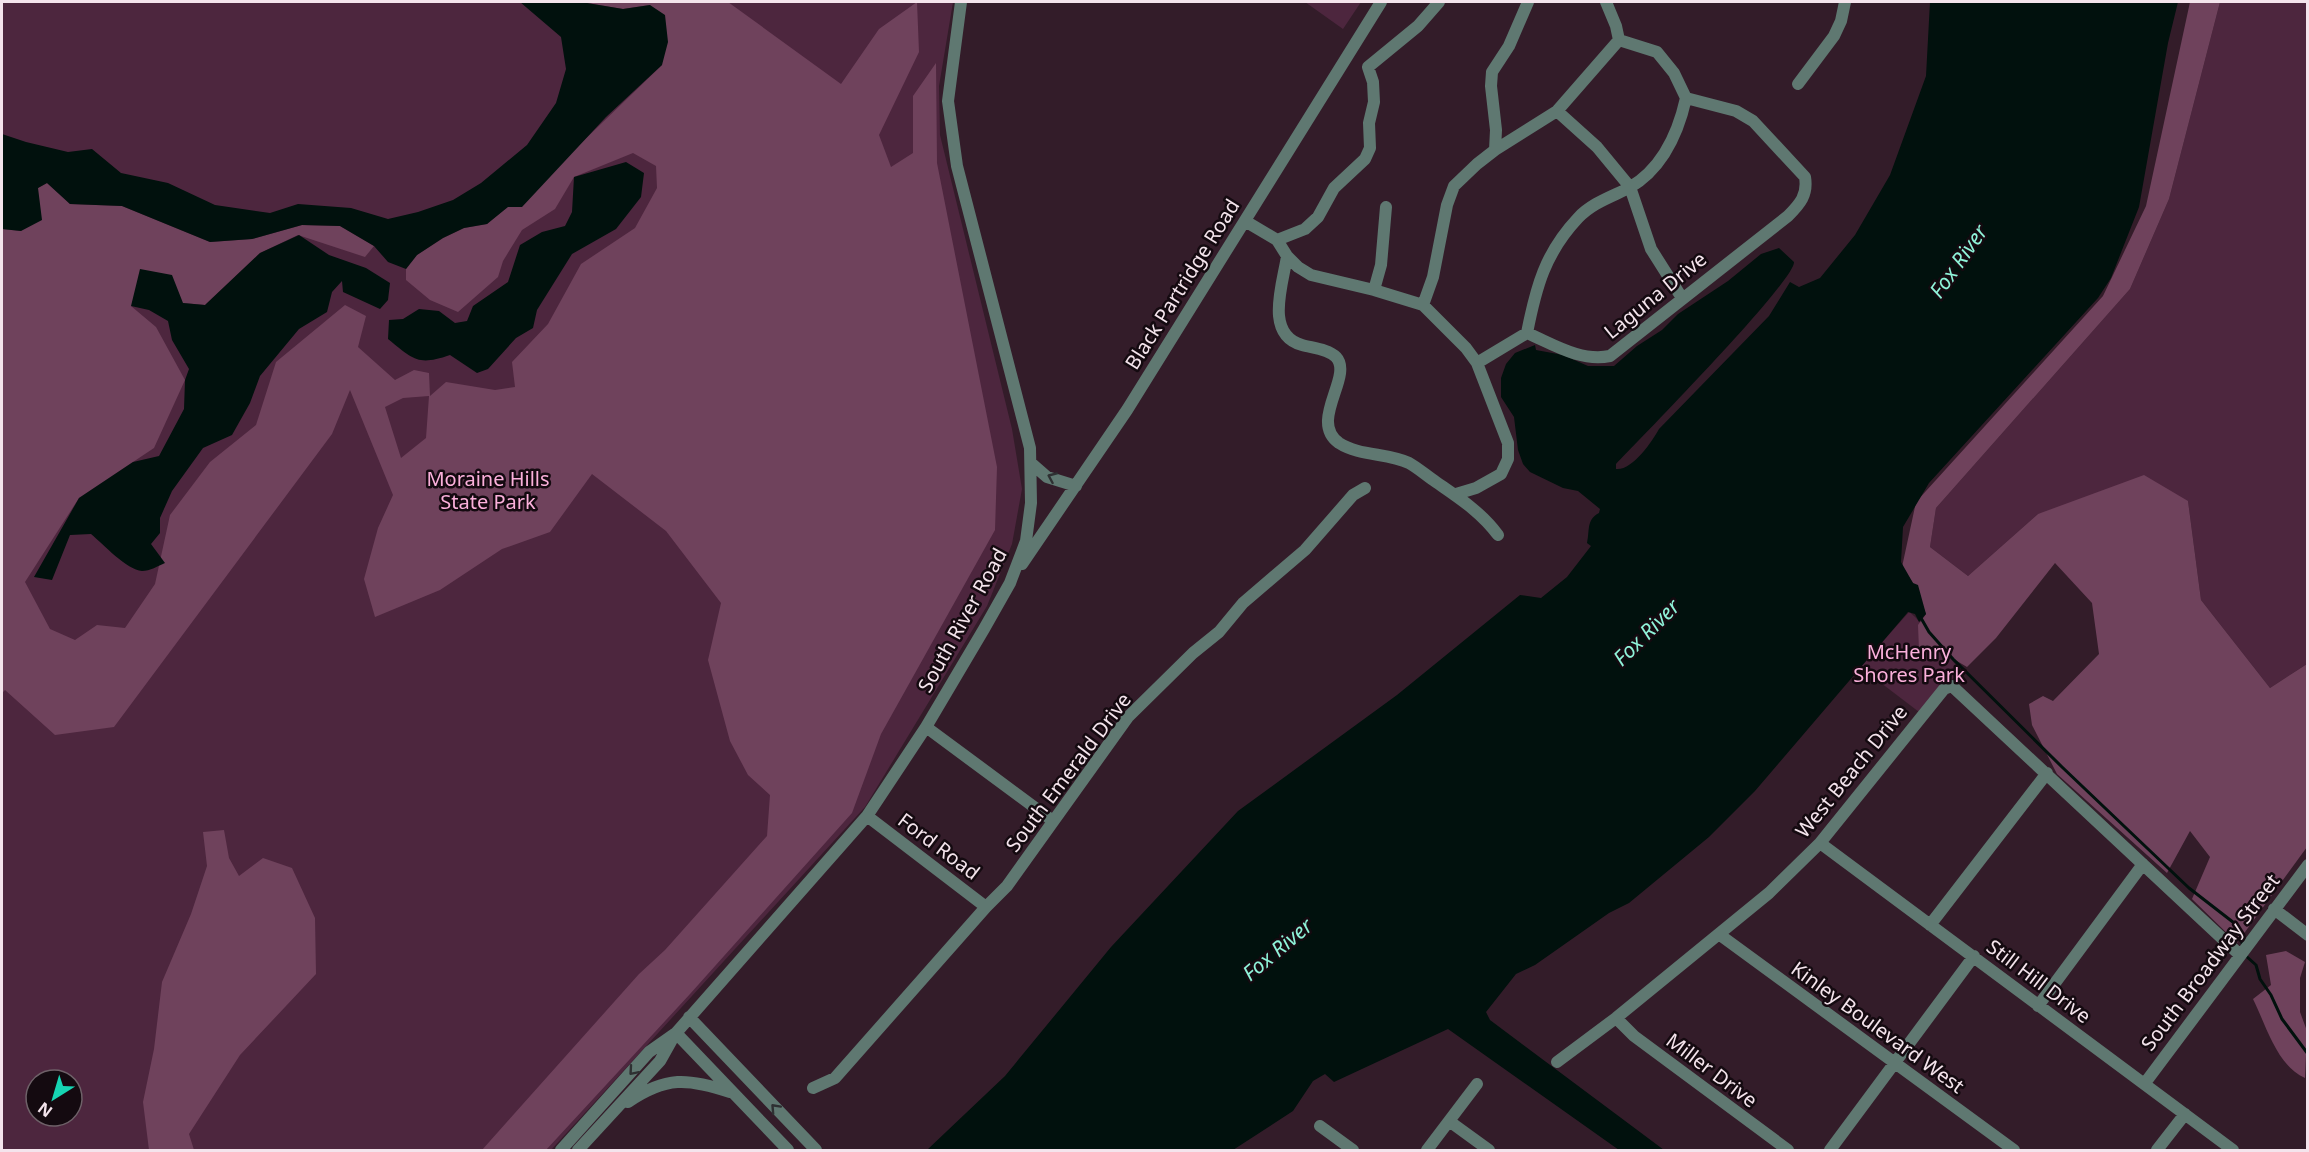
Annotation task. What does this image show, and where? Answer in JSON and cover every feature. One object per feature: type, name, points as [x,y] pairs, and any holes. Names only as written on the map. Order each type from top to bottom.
[{"type":"street","name":"South River Road","points":[[578,1150],[660,1061],[676,1033],[689,1017],[867,816],[926,727],[1010,583],[1026,541],[1031,503],[1031,463],[1028,437],[957,166],[948,101],[961,2]]},
{"type":"street","name":"Black Partridge Road","points":[[1010,583],[1127,410],[1381,2]]},
{"type":"street","points":[[1368,67],[1418,26],[1439,2]]},
{"type":"street","points":[[1495,150],[1492,72],[1509,46],[1528,2]]},
{"type":"street","points":[[1606,2],[1619,40]]},
{"type":"street","points":[[1798,84],[1834,36],[1841,21],[1845,2]]},
{"type":"street","points":[[1423,305],[1433,278],[1447,205],[1454,186],[1495,150],[1557,111],[1619,40]]},
{"type":"street","points":[[1477,363],[1527,333],[1536,287],[1560,241],[1593,205],[1630,187],[1657,165],[1675,135],[1686,98],[1674,73],[1657,52],[1619,40]]},
{"type":"street","points":[[1277,240],[1305,229],[1318,217],[1334,188],[1365,159],[1370,148],[1369,123],[1374,102],[1373,82],[1368,67],[1349,55]]},
{"type":"street","name":"Laguna Drive","points":[[1527,333],[1585,358],[1610,356],[1788,216],[1800,204],[1807,189],[1805,177],[1753,121],[1736,111],[1686,98]]},
{"type":"street","points":[[1557,111],[1597,147],[1630,187],[1652,249],[1682,298]]},
{"type":"street","points":[[1374,290],[1380,265],[1386,207]]},
{"type":"street","points":[[1245,221],[1277,240],[1287,256],[1311,275],[1374,290],[1423,305],[1467,348],[1477,363],[1508,443],[1508,459],[1501,474],[1476,488],[1455,494]]},
{"type":"street","points":[[1287,256],[1278,317],[1282,332],[1297,343],[1328,352],[1337,358],[1341,368],[1327,420],[1338,442],[1358,450],[1409,463],[1455,494],[1487,521],[1498,535]]},
{"type":"street","points":[[1031,463],[1047,477],[1076,486]]},
{"type":"street","name":"South Emerald Drive","points":[[813,1088],[835,1078],[1007,886],[1128,717],[1219,632],[1243,603],[1305,550],[1353,495],[1365,488]]},
{"type":"street","name":"West Beach Drive","points":[[1557,1062],[1616,1018],[1769,893],[1820,843],[1944,689],[1949,687],[1955,687],[2240,955]]},
{"type":"street","points":[[926,727],[1053,821]]},
{"type":"street","points":[[1930,925],[2047,773]]},
{"type":"street","name":"Ford Road","points":[[867,816],[986,907]]},
{"type":"street","name":"Still Hill Drive","points":[[1820,843],[2233,1150]]},
{"type":"street","points":[[2038,1006],[2143,864]]},
{"type":"street","name":"South Broadway Street","points":[[2145,1083],[2307,865]]},
{"type":"street","points":[[2274,909],[2307,934]]},
{"type":"street","name":"Kinley Boulevard West","points":[[1720,935],[2014,1150]]},
{"type":"street","points":[[1830,1150],[1974,956]]},
{"type":"street","points":[[689,1017],[816,1150]]},
{"type":"street","name":"Miller Drive","points":[[1616,1018],[1634,1036],[1788,1150]]},
{"type":"street","name":"South River Road","points":[[561,1150],[649,1052],[676,1033]]},
{"type":"street","points":[[676,1033],[788,1150]]},
{"type":"street","points":[[608,1117],[641,1093],[670,1081],[705,1083],[733,1093]]},
{"type":"street","points":[[1427,1150],[1477,1083]]},
{"type":"street","points":[[2157,1150],[2185,1114]]},
{"type":"street","points":[[1449,1121],[1489,1150]]},
{"type":"street","points":[[1320,1126],[1353,1150]]},
{"type":"green space","name":"Moraine Hills State Park","points":[[2,2],[953,2],[939,86],[940,135],[1012,429],[1022,489],[1012,544],[987,606],[865,807],[551,1150],[2,1150]]},
{"type":"green space","points":[[581,2],[728,2],[841,84],[879,29],[917,2],[919,52],[879,135],[891,167],[913,153],[913,96],[936,63],[937,163],[997,467],[995,530],[881,734],[852,813],[546,1150],[482,1150],[639,974],[665,950],[767,836],[770,795],[748,775],[730,741],[708,660],[721,603],[666,531],[592,474],[550,532],[502,549],[440,590],[375,617],[364,579],[378,528],[393,495],[350,390],[332,434],[114,727],[55,735],[5,690],[2,693],[2,229],[21,231],[38,188],[47,183],[70,204],[122,206],[210,242],[252,239],[302,225],[340,226],[374,246],[365,257],[298,235],[260,253],[205,305],[183,303],[131,306],[156,327],[185,380],[154,448],[79,498],[25,582],[50,629],[75,640],[97,625],[125,628],[155,584],[170,515],[210,462],[256,425],[276,362],[345,305],[366,316],[358,347],[395,380],[414,370],[429,373],[430,396],[446,382],[495,390],[515,387],[512,362],[548,324],[581,264],[635,228],[657,188],[656,166],[633,153],[574,177],[555,209],[522,230],[503,261],[498,277],[458,312],[430,300],[406,280],[406,269],[417,255],[443,238],[464,228],[487,224],[575,149],[662,65],[650,5],[623,9]],"holes":[[[429,396],[426,438],[401,458],[385,407],[403,398]]]},
{"type":"green space","points":[[1305,2],[1361,2],[1343,29]]},
{"type":"green space","points":[[2190,2],[2220,2],[2169,199],[2130,289],[1936,508],[1930,547],[1968,576],[2038,514],[2144,475],[2188,501],[2201,600],[2270,688],[2307,664],[2307,847],[2237,943],[2192,899],[2210,857],[2190,831],[2167,873],[2057,774],[2032,725],[2029,704],[2043,696],[2053,701],[2099,654],[2092,603],[2055,563],[1996,638],[1967,667],[1935,648],[1919,650],[1918,625],[1926,614],[1913,583],[1902,567],[1916,502],[2103,296],[2146,206]]},
{"type":"green space","points":[[2220,2],[2307,2],[2307,664],[2270,688],[2201,600],[2188,501],[2038,514],[1968,576],[1930,547],[1936,508],[2130,289],[2169,199]]},
{"type":"green space","name":"McHenry Shores Park","points":[[1909,612],[1960,670],[1923,715],[1860,667]]},
{"type":"green space","points":[[224,830],[229,858],[239,876],[263,858],[292,868],[315,918],[316,974],[240,1055],[189,1134],[194,1150],[149,1150],[143,1102],[154,1049],[162,982],[191,914],[207,866],[203,832]]},
{"type":"green space","points":[[2286,951],[2305,962],[2300,978],[2300,1012],[2307,1031],[2305,1078],[2295,1072],[2280,1055],[2253,999],[2271,985],[2266,955]]},
{"type":"water","points":[[520,2],[581,2],[623,9],[650,5],[665,15],[668,42],[662,65],[606,117],[522,207],[508,207],[487,224],[464,228],[443,238],[417,255],[406,269],[388,262],[374,246],[340,226],[302,225],[252,239],[210,242],[122,206],[70,204],[47,183],[38,188],[42,220],[21,231],[2,229],[2,134],[68,152],[92,149],[121,173],[168,183],[215,205],[270,213],[298,204],[351,208],[388,219],[453,200],[481,183],[527,145],[556,103],[566,69],[561,37]]},
{"type":"water","name":"Fox River","points":[[1930,2],[2178,2],[2168,43],[2139,207],[2111,278],[2098,298],[1929,483],[1903,527],[1901,562],[1913,583],[1918,585],[1926,614],[1919,622],[1915,614],[1908,612],[1755,791],[1709,837],[1629,903],[1609,913],[1535,965],[1516,974],[1486,1012],[1490,1020],[1664,1150],[1619,1150],[1448,1029],[1334,1082],[1325,1074],[1313,1081],[1293,1111],[1233,1150],[927,1150],[1005,1076],[1111,947],[1238,811],[1397,695],[1520,595],[1541,598],[1567,577],[1591,546],[1587,543],[1589,526],[1600,509],[1578,491],[1563,488],[1530,472],[1523,464],[1518,450],[1514,417],[1501,397],[1501,378],[1506,364],[1515,353],[1535,345],[1536,350],[1563,355],[1588,366],[1614,366],[1637,346],[1662,330],[1678,314],[1728,281],[1761,254],[1779,248],[1794,262],[1788,275],[1744,328],[1616,464],[1616,469],[1635,461],[1659,429],[1769,316],[1790,282],[1799,287],[1820,278],[1855,235],[1890,175],[1926,76]]},
{"type":"water","points":[[626,162],[644,173],[641,197],[616,229],[572,254],[537,310],[533,328],[516,338],[488,369],[477,373],[450,355],[430,360],[417,359],[388,339],[389,320],[403,319],[419,309],[439,311],[455,323],[467,321],[473,306],[508,282],[520,245],[542,232],[565,226],[572,212],[574,177]]},
{"type":"water","points":[[299,235],[329,255],[366,268],[390,283],[388,300],[380,309],[343,292],[342,281],[332,292],[327,312],[299,329],[260,376],[250,403],[232,435],[203,448],[172,491],[160,518],[160,533],[151,544],[165,563],[148,570],[136,570],[91,534],[70,535],[52,580],[34,577],[79,498],[133,462],[159,456],[184,409],[185,380],[189,369],[172,340],[168,321],[149,310],[131,306],[140,269],[172,275],[183,303],[205,305],[260,253]]},
{"type":"waterway","points":[[1921,618],[1929,632],[1953,659],[2062,767],[2189,888],[2238,926],[2243,947]]},
{"type":"waterway","points":[[2246,956],[2256,965],[2260,979],[2271,995],[2282,1019],[2308,1054]]}]
